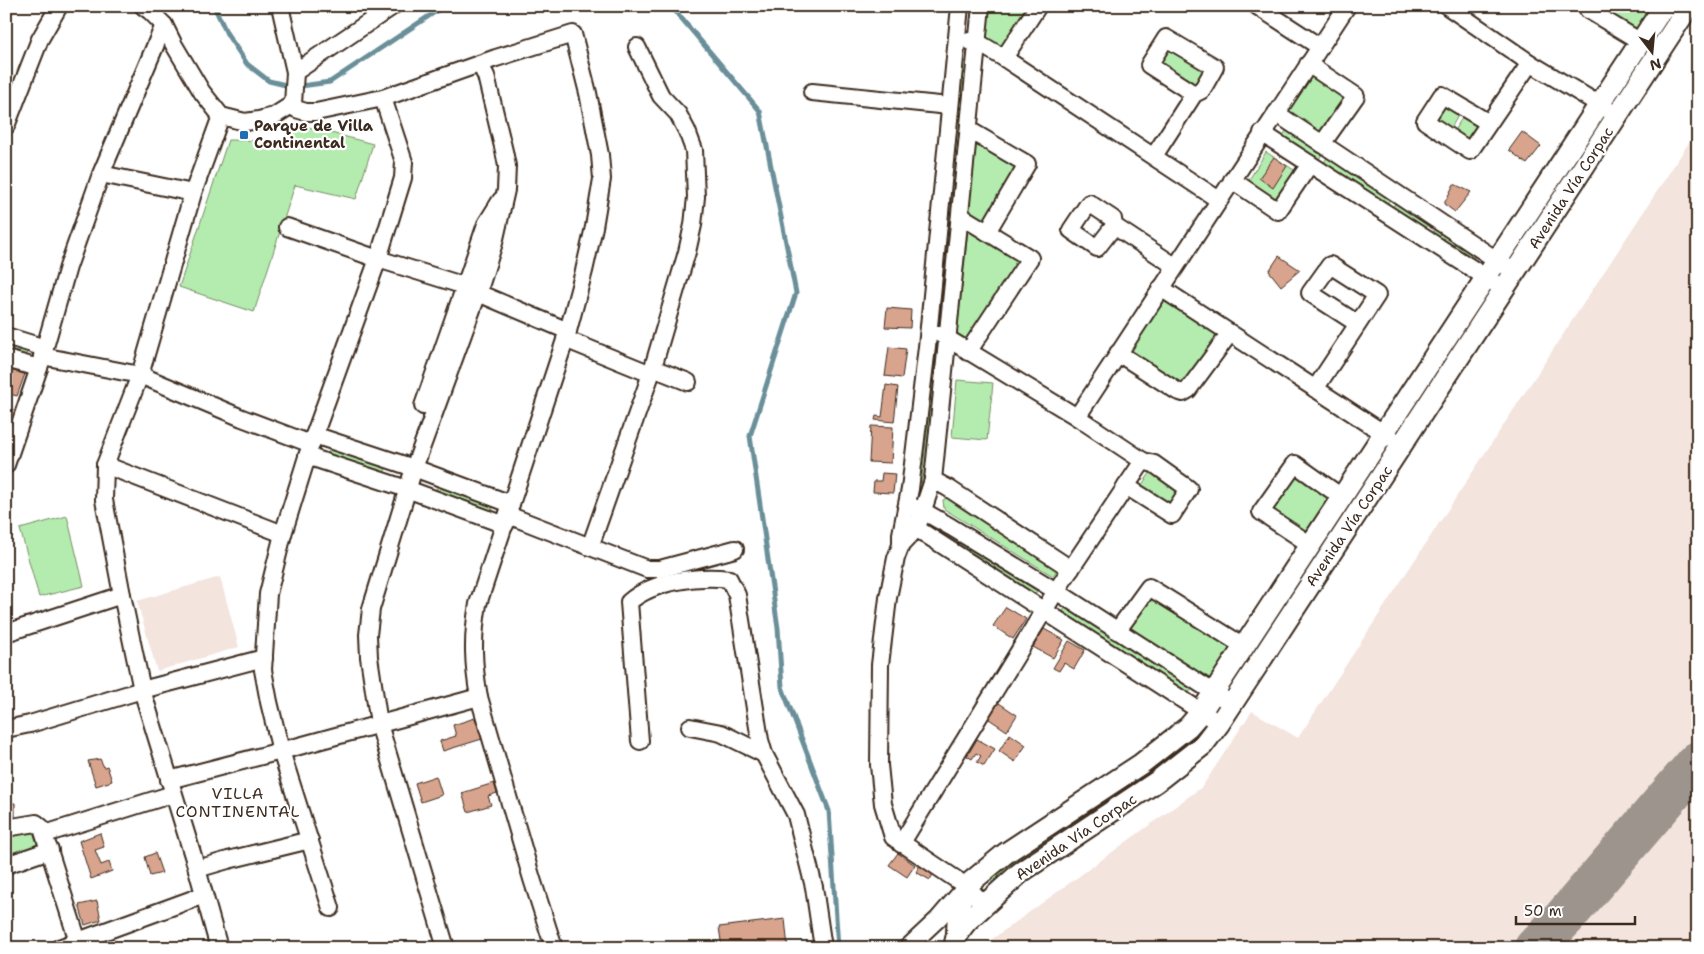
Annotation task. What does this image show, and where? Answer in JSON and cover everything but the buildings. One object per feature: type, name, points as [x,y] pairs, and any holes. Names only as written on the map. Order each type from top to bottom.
[{"type":"main road","name":"Avenida Vía Corpac","points":[[966,886],[1006,853],[1141,764],[1188,727],[1202,712],[1664,6]]},
{"type":"main road","name":"Avenida Vía Corpac","points":[[955,941],[967,921],[1021,872],[1156,782],[1203,745],[1233,703],[1619,116],[1689,6]]},
{"type":"main road","points":[[955,941],[958,909],[966,886]]},
{"type":"street","points":[[6,126],[40,39],[59,6]]},
{"type":"street","points":[[143,6],[164,24],[174,45],[202,92],[221,116],[246,122],[259,120],[274,116],[293,102]]},
{"type":"street","points":[[296,72],[393,6]]},
{"type":"street","points":[[960,6],[909,518],[896,558],[888,598],[880,665],[878,708],[879,765],[883,804],[893,837],[966,886],[985,905]]},
{"type":"street","points":[[909,518],[923,511],[933,480],[981,6]]},
{"type":"street","points":[[1004,58],[1038,6]]},
{"type":"street","points":[[1257,6],[1320,47]]},
{"type":"street","points":[[1077,417],[1347,6]]},
{"type":"street","points":[[1447,6],[1530,63],[1619,116]]},
{"type":"street","points":[[1591,6],[1588,10],[1641,42]]},
{"type":"street","points":[[279,7],[296,72],[293,102],[296,109],[306,112],[316,112],[383,98],[496,58],[573,34],[596,128],[602,179],[594,227],[566,335],[478,604],[474,627],[474,669],[479,697],[554,948]]},
{"type":"street","points":[[6,465],[42,357],[68,267],[101,174],[164,24]]},
{"type":"street","points":[[956,38],[977,42],[1004,58],[1219,200]]},
{"type":"street","points":[[590,547],[652,371],[682,271],[693,225],[696,197],[694,150],[687,131],[678,114],[661,96],[637,47]]},
{"type":"street","points":[[1489,123],[1442,95],[1425,121],[1470,152],[1530,63]]},
{"type":"street","points":[[423,406],[471,289],[494,243],[506,192],[507,172],[504,151],[486,76],[480,64]]},
{"type":"street","points":[[1308,64],[1356,96],[1322,144]]},
{"type":"street","points":[[812,92],[950,106]]},
{"type":"street","points":[[1154,156],[1194,94]]},
{"type":"street","points":[[331,908],[281,752],[263,670],[268,594],[283,534],[311,445],[378,259],[403,178],[404,162],[383,98]]},
{"type":"street","points":[[1276,113],[1498,262],[1510,281]]},
{"type":"street","points":[[219,948],[142,690],[104,500],[105,465],[140,375],[193,193],[221,116]]},
{"type":"street","points":[[969,130],[1026,164],[986,232]]},
{"type":"street","points":[[1262,133],[1487,279],[1510,281]]},
{"type":"street","points":[[1232,180],[1278,211],[1310,164]]},
{"type":"street","points":[[101,174],[193,193]]},
{"type":"street","points":[[961,216],[1030,258],[968,352]]},
{"type":"street","points":[[1114,226],[1175,266]]},
{"type":"street","points":[[287,227],[471,289],[566,335],[652,371],[688,382]]},
{"type":"street","points":[[1161,288],[1402,445]]},
{"type":"street","points":[[446,948],[379,724],[369,657],[368,636],[371,609],[471,289]]},
{"type":"street","points":[[1315,389],[1358,324]]},
{"type":"street","points":[[928,329],[948,338],[1077,417],[1143,461],[1154,464],[1189,488],[1172,515],[1126,486]]},
{"type":"street","points":[[1118,353],[1176,391],[1183,393],[1188,390],[1230,333]]},
{"type":"street","points":[[6,336],[42,357]]},
{"type":"street","points":[[6,359],[42,357],[140,375],[311,445],[407,489],[508,515]]},
{"type":"street","points":[[311,445],[414,468],[508,515],[647,569],[660,568],[735,549]]},
{"type":"street","points":[[901,844],[1056,591],[1143,461]]},
{"type":"street","points":[[1311,545],[1262,512],[1295,464],[1343,498]]},
{"type":"street","points":[[105,465],[283,534]]},
{"type":"street","points":[[933,480],[1071,569]]},
{"type":"street","points":[[923,511],[1056,591],[1215,694],[1233,703]]},
{"type":"street","points":[[909,518],[940,545],[1219,724]]},
{"type":"street","points":[[640,741],[629,602],[639,593],[677,581],[711,577],[729,578],[737,594],[760,740],[764,754],[796,815],[814,887],[823,948]]},
{"type":"street","points":[[1117,631],[1150,587],[1245,647]]},
{"type":"street","points":[[6,633],[122,595]]},
{"type":"street","points":[[6,729],[30,724],[142,690],[264,658]]},
{"type":"street","points":[[45,834],[171,787],[281,752],[479,697]]},
{"type":"street","points":[[690,727],[721,732],[764,754]]},
{"type":"street","points":[[6,828],[36,823],[42,828],[79,945]]},
{"type":"street","points":[[197,870],[228,860],[310,840]]},
{"type":"street","points":[[6,865],[50,850]]},
{"type":"street","points":[[912,942],[938,919],[966,886]]},
{"type":"street","points":[[59,948],[79,945],[204,894]]},
{"type":"street","points":[[912,942],[945,930],[955,941]]},
{"type":"shaded area","points":[[1698,129],[1698,948],[980,948],[1202,787],[1252,711],[1298,738]]},
{"type":"shaded area","points":[[220,577],[239,647],[157,671],[137,601]]},
{"type":"green space","points":[[988,6],[1033,6],[1005,49],[985,37]]},
{"type":"green space","points":[[1598,6],[1653,6],[1634,34],[1596,9]]},
{"type":"green space","points":[[1166,45],[1208,66],[1197,88],[1156,66]]},
{"type":"green space","points":[[962,60],[969,63],[964,114],[957,114]]},
{"type":"green space","points":[[1314,73],[1348,99],[1319,134],[1290,112],[1289,108],[1310,75]]},
{"type":"green space","points":[[1446,105],[1460,112],[1450,130],[1437,120],[1437,117]]},
{"type":"green space","points":[[1464,115],[1478,124],[1467,141],[1453,132]]},
{"type":"green space","points":[[957,120],[963,120],[956,200],[949,199]]},
{"type":"green space","points":[[297,124],[373,144],[356,199],[295,185],[254,312],[179,287],[228,140],[284,141]]},
{"type":"green space","points":[[1286,131],[1322,154],[1319,159],[1283,136]]},
{"type":"green space","points":[[982,142],[1020,164],[984,221],[968,212],[974,146]]},
{"type":"green space","points":[[1266,152],[1297,172],[1277,202],[1247,183]]},
{"type":"green space","points":[[1327,157],[1391,198],[1387,204],[1324,163]]},
{"type":"green space","points":[[1396,202],[1429,224],[1425,229],[1393,207]]},
{"type":"green space","points":[[948,208],[955,208],[944,310],[938,307]]},
{"type":"green space","points":[[1436,228],[1476,254],[1472,260],[1432,233]]},
{"type":"green space","points":[[968,230],[1021,259],[970,341],[957,333]]},
{"type":"green space","points":[[1170,302],[1216,334],[1216,343],[1184,385],[1179,385],[1134,356],[1131,351],[1163,303]]},
{"type":"green space","points":[[6,343],[28,349],[26,355],[6,349]]},
{"type":"green space","points":[[935,353],[940,354],[926,488],[921,488]]},
{"type":"green space","points":[[957,380],[993,383],[987,440],[952,437]]},
{"type":"green space","points":[[330,448],[386,468],[383,476],[327,456]]},
{"type":"green space","points":[[1379,456],[1385,460],[1319,559],[1313,555]]},
{"type":"green space","points":[[1294,468],[1331,493],[1304,534],[1268,511]]},
{"type":"green space","points":[[1151,472],[1181,491],[1171,505],[1141,486]]},
{"type":"green space","points":[[438,485],[493,506],[491,513],[435,492]]},
{"type":"green space","points":[[949,497],[1059,567],[1053,576],[944,509],[943,500]]},
{"type":"green space","points":[[67,516],[84,586],[39,597],[20,529]]},
{"type":"green space","points":[[950,537],[1037,591],[1035,595],[947,542]]},
{"type":"green space","points":[[1301,573],[1306,577],[1240,680],[1234,677]]},
{"type":"green space","points":[[1150,589],[1235,647],[1213,678],[1207,680],[1127,626]]},
{"type":"green space","points":[[1065,608],[1192,689],[1188,694],[1062,613]]},
{"type":"green space","points":[[1190,734],[1196,740],[1104,809],[1099,801]]},
{"type":"green space","points":[[1089,807],[1094,815],[995,887],[990,879],[1013,858]]},
{"type":"green space","points":[[32,827],[43,847],[6,860],[6,831]]},
{"type":"waterway","points":[[214,6],[227,34],[247,64],[269,81],[294,87],[330,82],[444,6]]},
{"type":"waterway","points":[[671,6],[760,111],[796,293],[750,436],[778,628],[782,687],[829,811],[838,948]]},
{"type":"taxiway","points":[[1535,948],[1564,918],[1698,762]]},
{"type":"place","name":"Parque de Villa Continental","points":[[244,135]]},
{"type":"district","name":"VILLA CONTINENTAL","points":[[238,802]]}]
